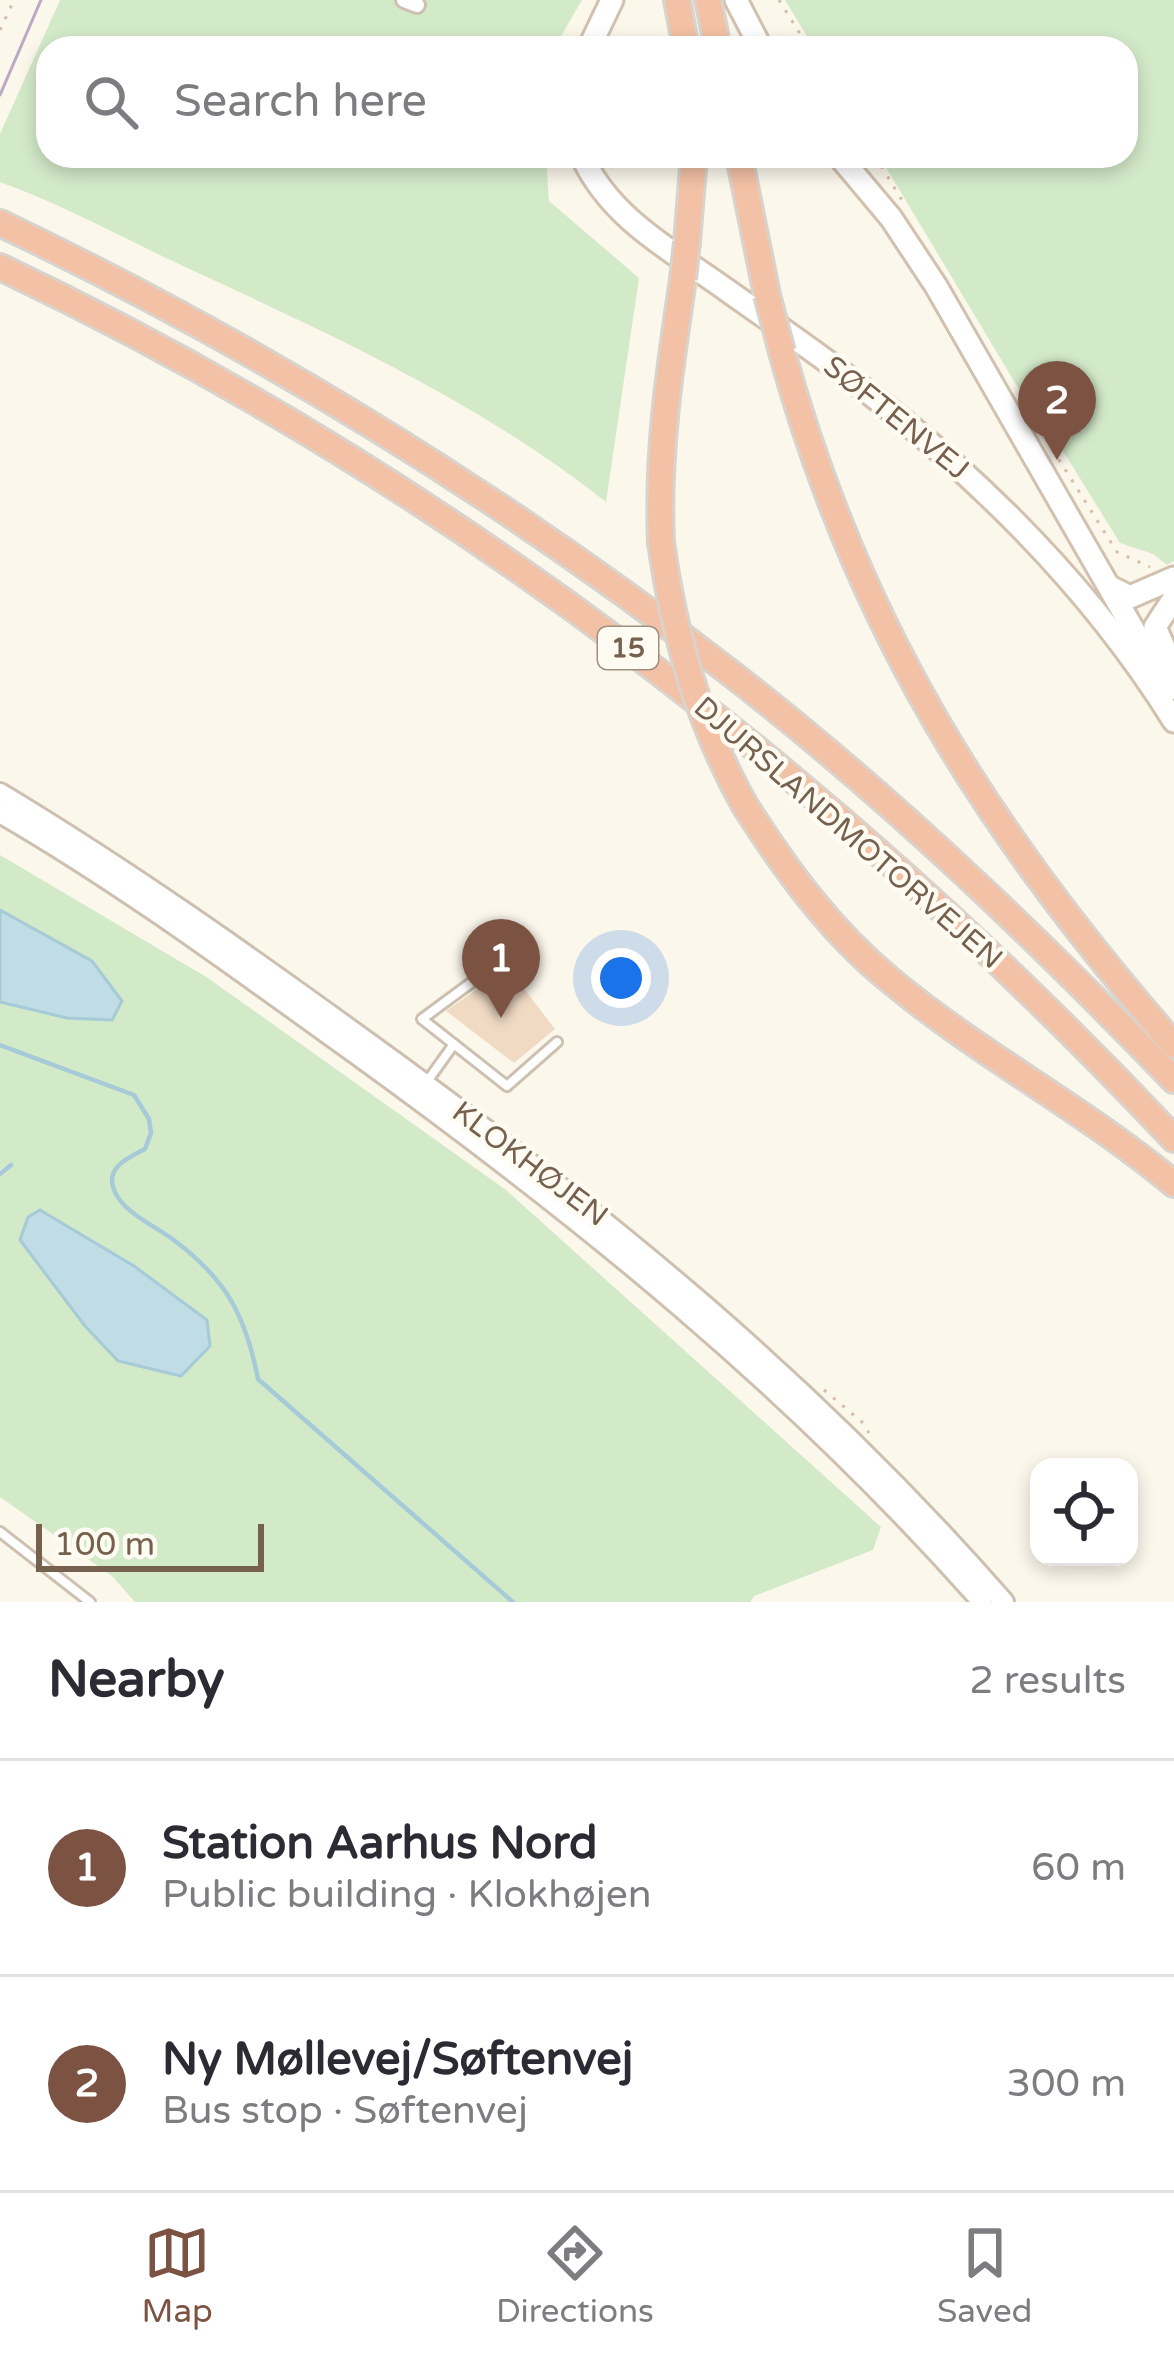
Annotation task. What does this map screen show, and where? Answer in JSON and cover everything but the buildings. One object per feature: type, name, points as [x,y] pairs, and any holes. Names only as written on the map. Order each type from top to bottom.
[{"type":"highway","points":[[677,0],[684,36]]},
{"type":"highway","points":[[708,0],[716,36]]},
{"type":"highway","points":[[693,168],[664,413],[661,542],[676,632],[695,698],[722,764],[782,864],[816,907],[886,977],[940,1019],[1113,1133],[1174,1184]]},
{"type":"highway","points":[[741,168],[767,295],[798,411],[843,534],[906,671],[950,749],[1035,878],[1174,1045]]},
{"type":"highway","name":"DJURSLANDMOTORVEJEN","points":[[0,223],[151,298],[361,418],[648,613],[734,676],[872,792],[1028,935],[1174,1080]]},
{"type":"highway","name":"DJURSLANDMOTORVEJEN","points":[[0,267],[241,393],[450,524],[608,634],[712,713],[932,898],[1078,1036],[1174,1139]]},
{"type":"main road","points":[[595,36],[612,0]]},
{"type":"main road","points":[[736,0],[755,36]]},
{"type":"main road","name":"SØFTENVEJ","points":[[587,168],[623,215],[833,366],[975,482],[1079,593],[1174,722]]},
{"type":"main road","points":[[849,168],[891,218],[936,286],[1174,701]]},
{"type":"main road","points":[[1107,585],[1122,596],[1170,587]]},
{"type":"main road","points":[[1170,587],[1155,627],[1174,670]]},
{"type":"street","name":"KLOKHØJEN","points":[[0,793],[219,934],[607,1222],[730,1324],[894,1480],[1004,1602]]},
{"type":"street","name":"KLOKHØJEN","points":[[0,813],[227,961],[597,1236],[814,1424],[916,1526],[982,1602]]},
{"type":"lane","points":[[483,974],[422,1018],[507,1086],[556,1042]]},
{"type":"lane","points":[[425,1084],[454,1044]]},
{"type":"lane","points":[[0,1532],[90,1602]]},
{"type":"path","points":[[0,30],[14,0]]},
{"type":"path","points":[[779,0],[802,36]]},
{"type":"path","points":[[882,168],[915,222]]},
{"type":"path","points":[[1046,439],[1117,552],[1146,564],[1170,587]]},
{"type":"green space","points":[[60,0],[582,0],[561,36],[44,36]]},
{"type":"green space","points":[[785,0],[1174,0],[1174,561],[1167,565],[1153,554],[1120,543],[1063,451],[1038,421],[886,168],[1138,168],[1138,36],[807,36]]},
{"type":"green space","points":[[36,54],[36,168],[547,168],[549,201],[639,278],[606,502],[507,432],[402,372],[0,182],[0,134]]},
{"type":"green space","points":[[0,855],[208,978],[506,1190],[881,1527],[873,1550],[754,1596],[750,1602],[135,1602],[112,1576],[0,1497],[0,1173],[11,1163],[0,1170],[0,1002],[67,1018],[111,1020],[121,1001],[0,910]],"holes":[[[41,1211],[134,1266],[206,1319],[118,1361],[85,1326],[20,1240],[28,1218]]]},
{"type":"water","points":[[0,910],[92,961],[122,1001],[112,1020],[67,1018],[0,1002]]},
{"type":"water","points":[[40,1210],[134,1266],[207,1320],[210,1346],[181,1376],[118,1361],[85,1326],[20,1240],[28,1217]]},
{"type":"waterway","points":[[0,1045],[134,1095],[149,1119],[151,1133],[145,1149],[113,1173],[117,1196],[193,1256],[221,1285],[240,1318],[258,1379],[513,1602]]},
{"type":"waterway","points":[[0,1174],[11,1165]]},
{"type":"tram line","points":[[0,95],[41,0]]},
{"type":"place","name":"Ny Møllevej/Søftenvej","points":[[1057,460]]},
{"type":"place","name":"Station Aarhus Nord","points":[[501,1018]]}]
